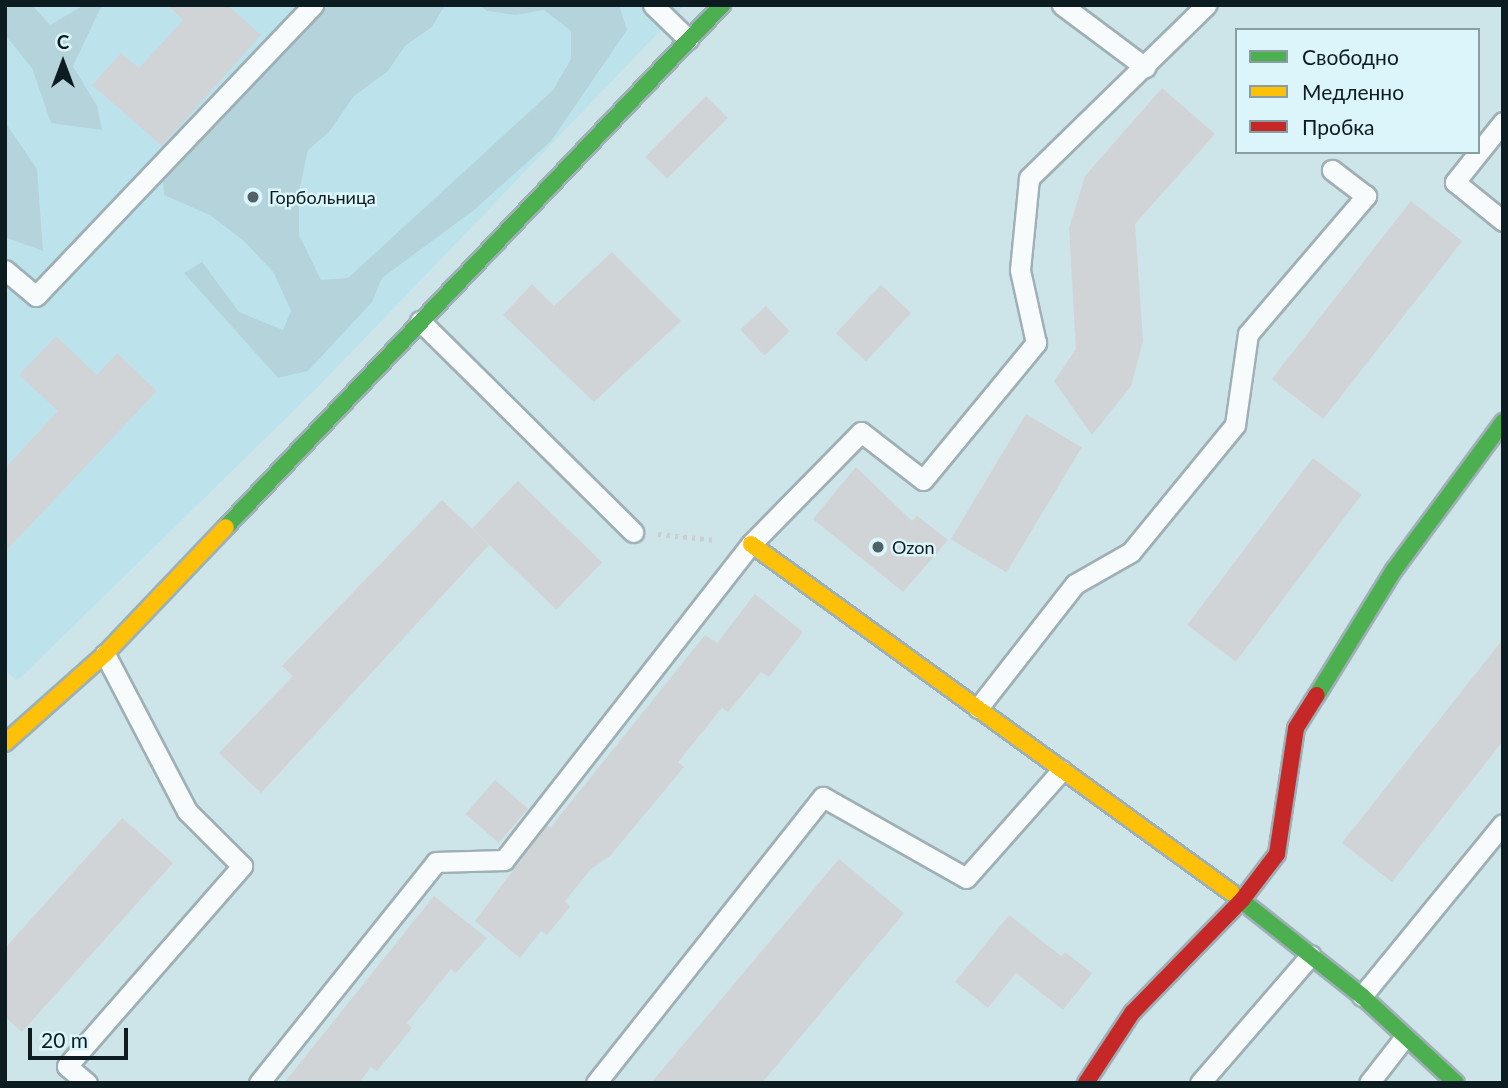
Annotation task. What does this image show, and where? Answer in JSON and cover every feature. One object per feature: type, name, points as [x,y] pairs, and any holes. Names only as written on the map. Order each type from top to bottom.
[{"type":"street","points":[[8,734],[105,654],[722,5]]},
{"type":"street","points":[[1086,1083],[1132,1013],[1242,900],[1277,854],[1296,728],[1394,570],[1503,422]]},
{"type":"street","points":[[751,544],[1242,900],[1362,996],[1404,1038],[1456,1083]]},
{"type":"lane","points":[[5,270],[36,296],[313,5]]},
{"type":"lane","points":[[653,5],[688,39]]},
{"type":"lane","points":[[1062,5],[1144,67]]},
{"type":"lane","points":[[259,1083],[436,862],[505,860],[751,544],[861,432],[923,480],[1037,342],[1020,270],[1029,178],[1206,5]]},
{"type":"lane","points":[[1480,151],[1503,122]]},
{"type":"lane","points":[[1478,154],[1455,183],[1503,221]]},
{"type":"lane","points":[[978,708],[1075,584],[1131,552],[1235,425],[1248,334],[1366,196],[1332,170]]},
{"type":"lane","points":[[421,321],[633,532]]},
{"type":"lane","points":[[87,1083],[67,1066],[242,866],[187,811],[105,654]]},
{"type":"lane","points":[[596,1083],[823,797],[966,878],[1062,770]]},
{"type":"lane","points":[[1362,996],[1503,824]]},
{"type":"lane","points":[[1200,1083],[1311,955]]},
{"type":"lane","points":[[1369,1083],[1404,1038]]},
{"type":"path","points":[[633,532],[751,544]]},
{"type":"shaded area","name":"Горбольница","points":[[5,5],[685,5],[317,388],[17,681],[5,670]]},
{"type":"shaded area","points":[[5,5],[32,5],[50,25],[84,5],[102,5],[73,66],[97,106],[102,130],[51,123],[32,68],[5,35]]},
{"type":"shaded area","points":[[332,5],[445,5],[432,27],[405,46],[388,71],[354,96],[329,132],[308,150],[299,191],[299,235],[321,280],[348,278],[553,90],[571,59],[571,31],[544,10],[515,15],[487,11],[480,5],[619,5],[627,30],[551,141],[474,210],[382,278],[372,302],[308,371],[278,378],[184,273],[202,262],[239,312],[283,330],[291,311],[274,273],[244,241],[210,215],[164,195],[162,162],[198,142],[291,47],[317,12]]},
{"type":"shaded area","points":[[5,122],[37,169],[43,251],[5,237]]},
{"type":"building","points":[[167,5],[228,5],[261,35],[162,146],[92,85],[121,53],[139,68],[183,20]]},
{"type":"building","points":[[1162,88],[1215,134],[1135,224],[1143,341],[1131,386],[1092,435],[1054,381],[1076,349],[1069,228],[1085,176]]},
{"type":"building","points":[[706,96],[728,118],[667,179],[645,157]]},
{"type":"building","points":[[1411,201],[1462,241],[1323,419],[1272,379]]},
{"type":"building","points":[[612,252],[681,321],[594,402],[503,315],[532,284],[554,306]]},
{"type":"building","points":[[881,285],[911,313],[866,361],[836,333]]},
{"type":"building","points":[[766,306],[790,332],[764,355],[740,330]]},
{"type":"building","points":[[56,336],[97,375],[117,353],[157,391],[5,552],[5,468],[58,411],[19,375]]},
{"type":"building","points":[[1026,414],[1082,447],[1007,573],[951,539]]},
{"type":"building","points":[[1313,458],[1362,495],[1236,662],[1187,625]]},
{"type":"building","points":[[856,467],[912,521],[917,516],[948,540],[903,592],[813,519]]},
{"type":"building","points":[[518,481],[602,562],[556,610],[472,528]]},
{"type":"building","points":[[442,500],[489,545],[261,793],[219,753],[293,676],[282,666]]},
{"type":"building","points":[[755,594],[803,632],[769,677],[761,672],[728,712],[722,708],[678,762],[684,767],[610,856],[591,869],[565,901],[570,907],[547,935],[541,931],[520,958],[475,921],[547,825],[550,828],[705,635],[717,643]]},
{"type":"building","points":[[1503,639],[1503,741],[1392,882],[1342,843]]},
{"type":"building","points":[[495,780],[528,809],[499,843],[465,814]]},
{"type":"building","points":[[122,818],[173,863],[22,1032],[5,1017],[5,948]]},
{"type":"building","points":[[839,859],[904,913],[762,1083],[651,1083]]},
{"type":"building","points":[[434,896],[487,938],[456,973],[451,969],[407,1023],[412,1028],[377,1071],[371,1067],[359,1083],[284,1083]]},
{"type":"building","points":[[1009,915],[1061,956],[1065,952],[1092,973],[1063,1010],[1016,973],[988,1008],[955,982]]},
{"type":"traffic: fast","points":[[226,527],[722,5]]},
{"type":"traffic: fast","points":[[1317,695],[1394,570],[1503,422]]},
{"type":"traffic: fast","points":[[1232,893],[1362,996],[1456,1083]]},
{"type":"traffic: slow","points":[[5,743],[105,654],[226,527]]},
{"type":"traffic: slow","points":[[751,544],[1232,893]]},
{"type":"traffic: jam","points":[[1086,1083],[1132,1013],[1242,900],[1277,854],[1296,728],[1317,695]]},
{"type":"place","name":"Горбольница","points":[[253,197]]},
{"type":"place","name":"Ozon","points":[[878,547]]}]
